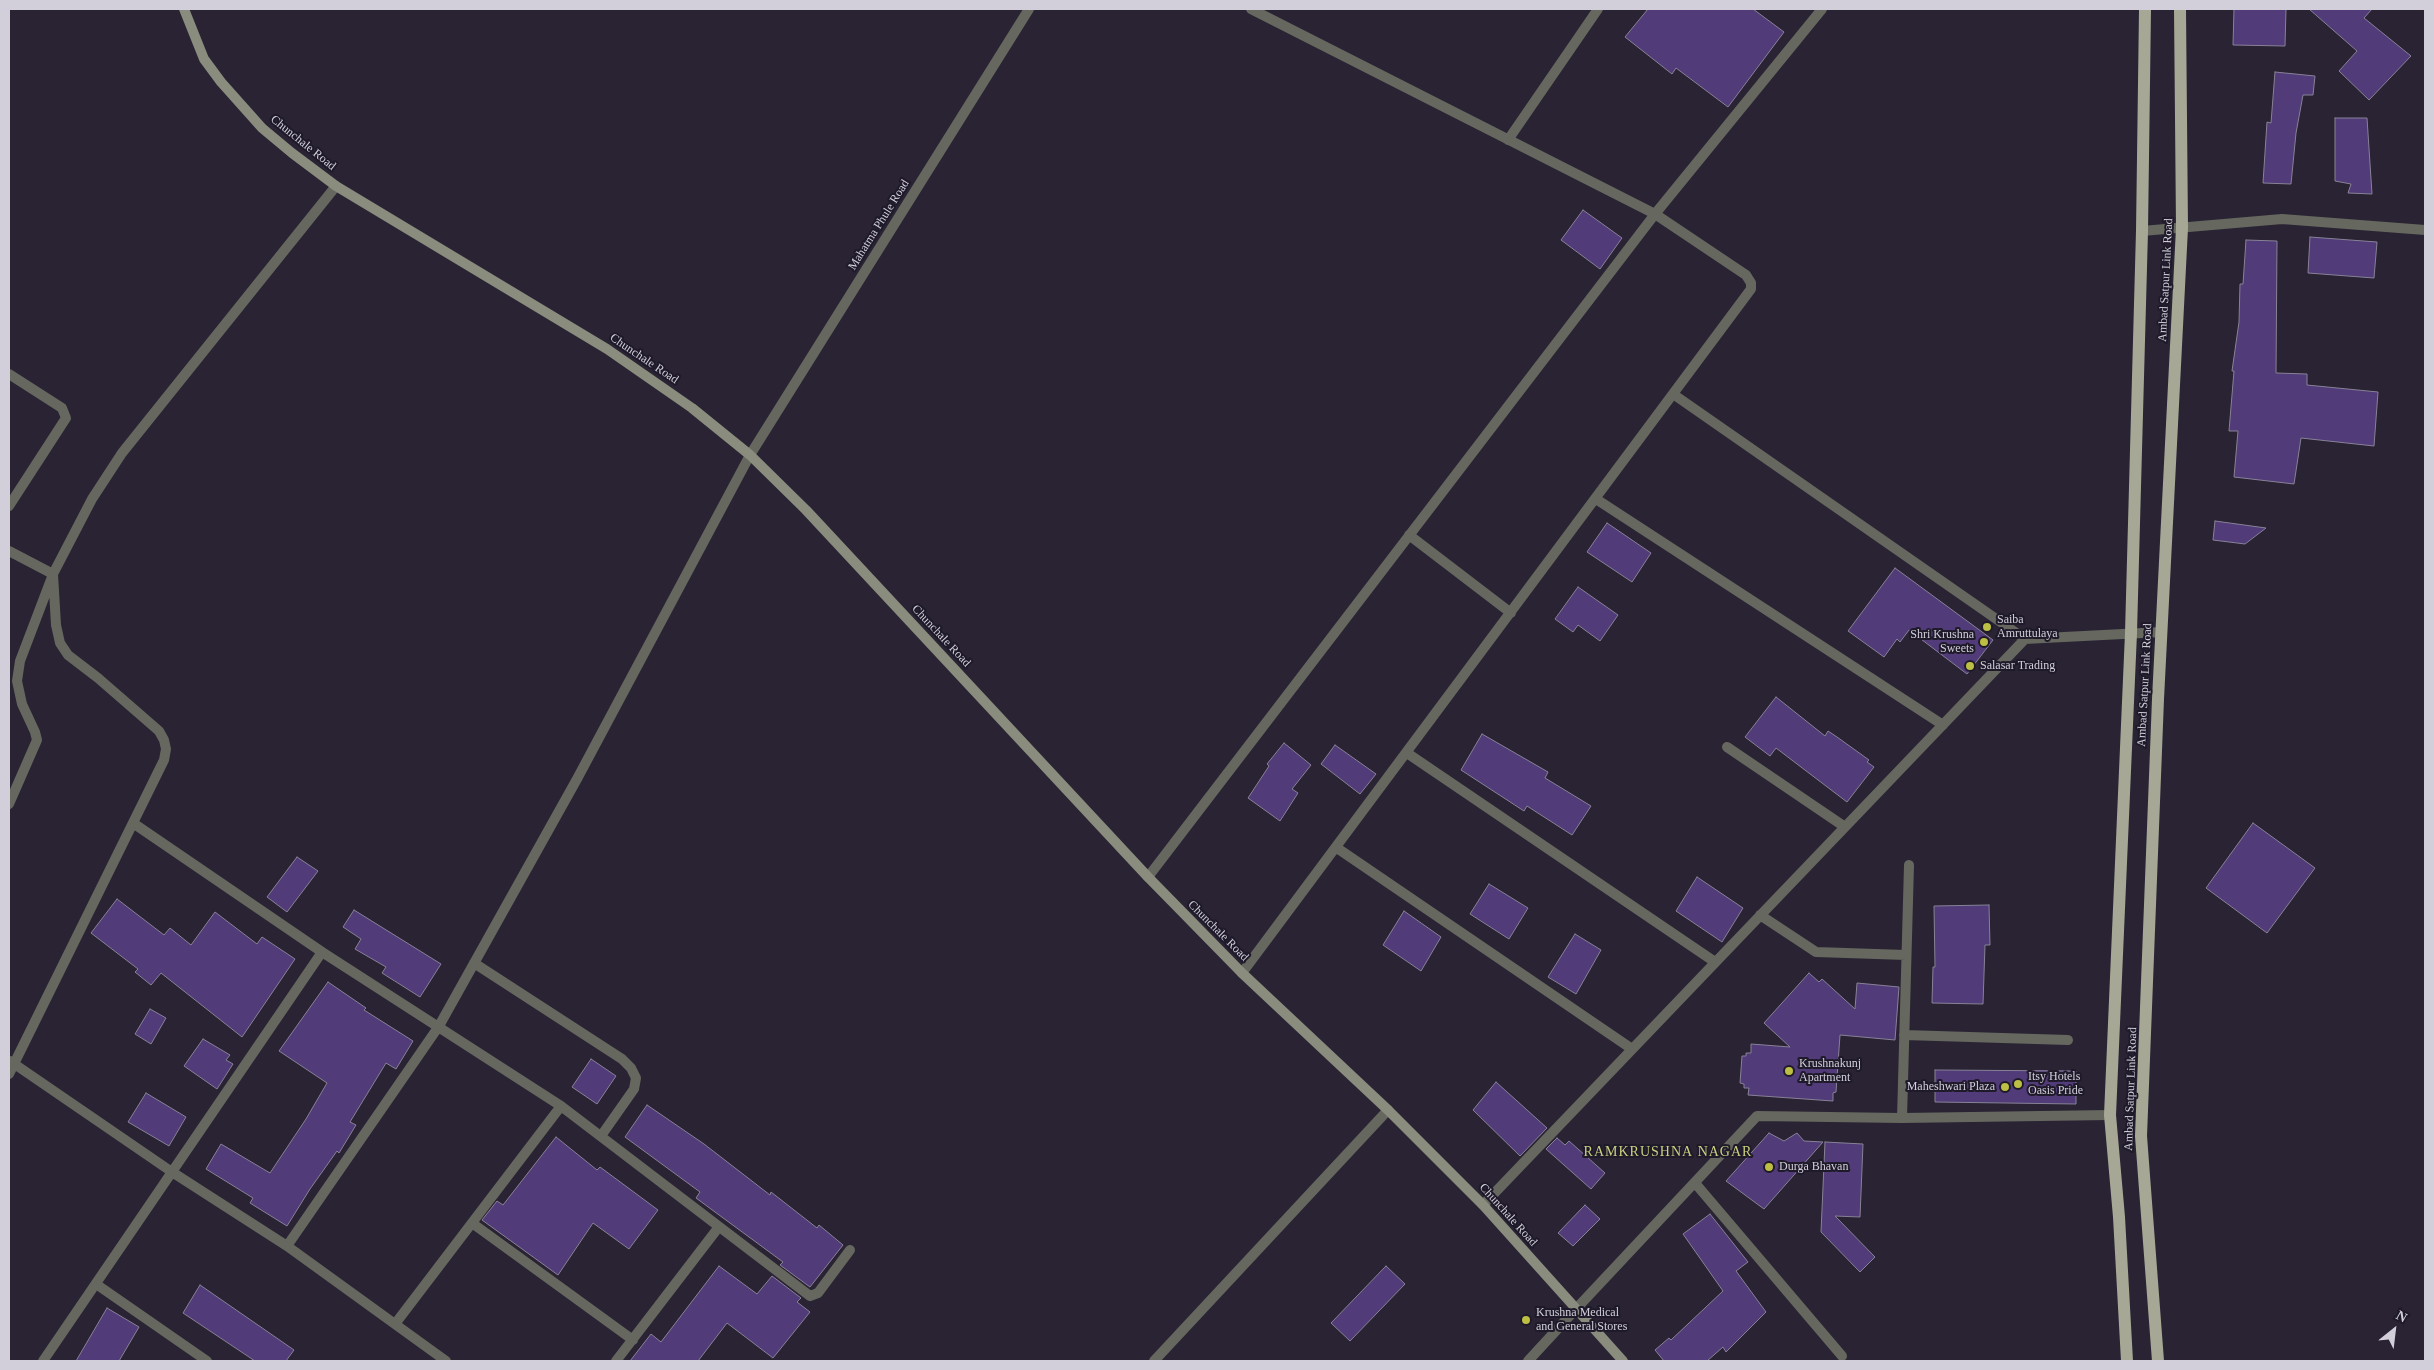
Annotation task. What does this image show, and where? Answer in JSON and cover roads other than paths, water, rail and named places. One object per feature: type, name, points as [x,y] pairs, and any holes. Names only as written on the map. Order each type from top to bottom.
[{"type":"main road","name":"Ambad Satpur Link Road","points":[[2127,1361],[2110,1115],[2131,633],[2142,231],[2145,9]]},
{"type":"main road","name":"Ambad Satpur Link Road","points":[[2158,1361],[2141,1136],[2162,632],[2182,228],[2180,9]]},
{"type":"street","name":"Chunchale Road","points":[[184,9],[204,59],[238,103],[292,153],[336,186],[607,349],[692,408],[750,455],[806,510],[1148,877],[1242,973],[1388,1110],[1484,1205],[1622,1361]]},
{"type":"street","name":"Mahatma Phule Road","points":[[287,1246],[439,1026],[577,779],[750,455],[1029,9]]},
{"type":"street","points":[[1242,973],[1337,848],[1751,289],[1751,283],[1746,275],[1655,214],[1251,9]]},
{"type":"street","points":[[1508,140],[1598,9]]},
{"type":"street","points":[[1148,877],[1655,214],[1822,9]]},
{"type":"street","points":[[9,804],[37,740],[22,704],[17,681],[20,661],[53,574],[92,499],[122,454],[336,186]]},
{"type":"street","points":[[2142,231],[2282,219],[2425,230]]},
{"type":"street","points":[[9,374],[62,408],[66,418],[9,506]]},
{"type":"street","points":[[1673,394],[2025,638],[2162,632]]},
{"type":"street","points":[[1596,499],[1943,725]]},
{"type":"street","points":[[1409,535],[1511,613]]},
{"type":"street","points":[[9,551],[53,574]]},
{"type":"street","points":[[9,1074],[11,1062],[133,823],[164,760],[166,749],[159,731],[98,678],[68,655],[60,643],[56,625],[53,574]]},
{"type":"street","points":[[1484,1205],[2025,638]]},
{"type":"street","points":[[1727,747],[1844,827]]},
{"type":"street","points":[[1407,753],[1715,962]]},
{"type":"street","points":[[133,823],[322,952],[562,1106],[718,1228],[810,1296],[818,1293],[850,1250]]},
{"type":"street","points":[[1337,848],[1632,1049]]},
{"type":"street","points":[[1902,1118],[1909,865]]},
{"type":"street","points":[[1760,915],[1816,952],[1906,955]]},
{"type":"street","points":[[43,1361],[322,952]]},
{"type":"street","points":[[474,964],[622,1059],[631,1068],[636,1078],[634,1089],[601,1136]]},
{"type":"street","points":[[1904,1035],[2068,1040]]},
{"type":"street","points":[[11,1062],[172,1172],[287,1246],[446,1361]]},
{"type":"street","points":[[396,1324],[562,1106]]},
{"type":"street","points":[[1154,1361],[1388,1110]]},
{"type":"street","points":[[1528,1361],[1757,1116],[1902,1118],[2110,1115]]},
{"type":"street","points":[[1695,1182],[1842,1356]]},
{"type":"street","points":[[472,1223],[633,1340]]},
{"type":"street","points":[[616,1361],[718,1228]]},
{"type":"street","points":[[96,1284],[207,1361]]},
{"type":"place","name":"Saiba Amruttulaya","points":[[1987,627]]},
{"type":"place","name":"Shri Krushna Sweets","points":[[1984,642]]},
{"type":"place","name":"Salasar Trading","points":[[1970,666]]},
{"type":"place","name":"Krushnakunj Apartment","points":[[1789,1071]]},
{"type":"place","name":"Itsy Hotels Oasis Pride","points":[[2018,1084]]},
{"type":"place","name":"Maheshwari Plaza","points":[[2005,1087]]},
{"type":"place","name":"Durga Bhavan","points":[[1769,1167]]},
{"type":"place","name":"Krushna Medical and General Stores","points":[[1526,1320]]},
{"type":"district","name":"RAMKRUSHNA NAGAR","points":[[1668,1152]]}]
